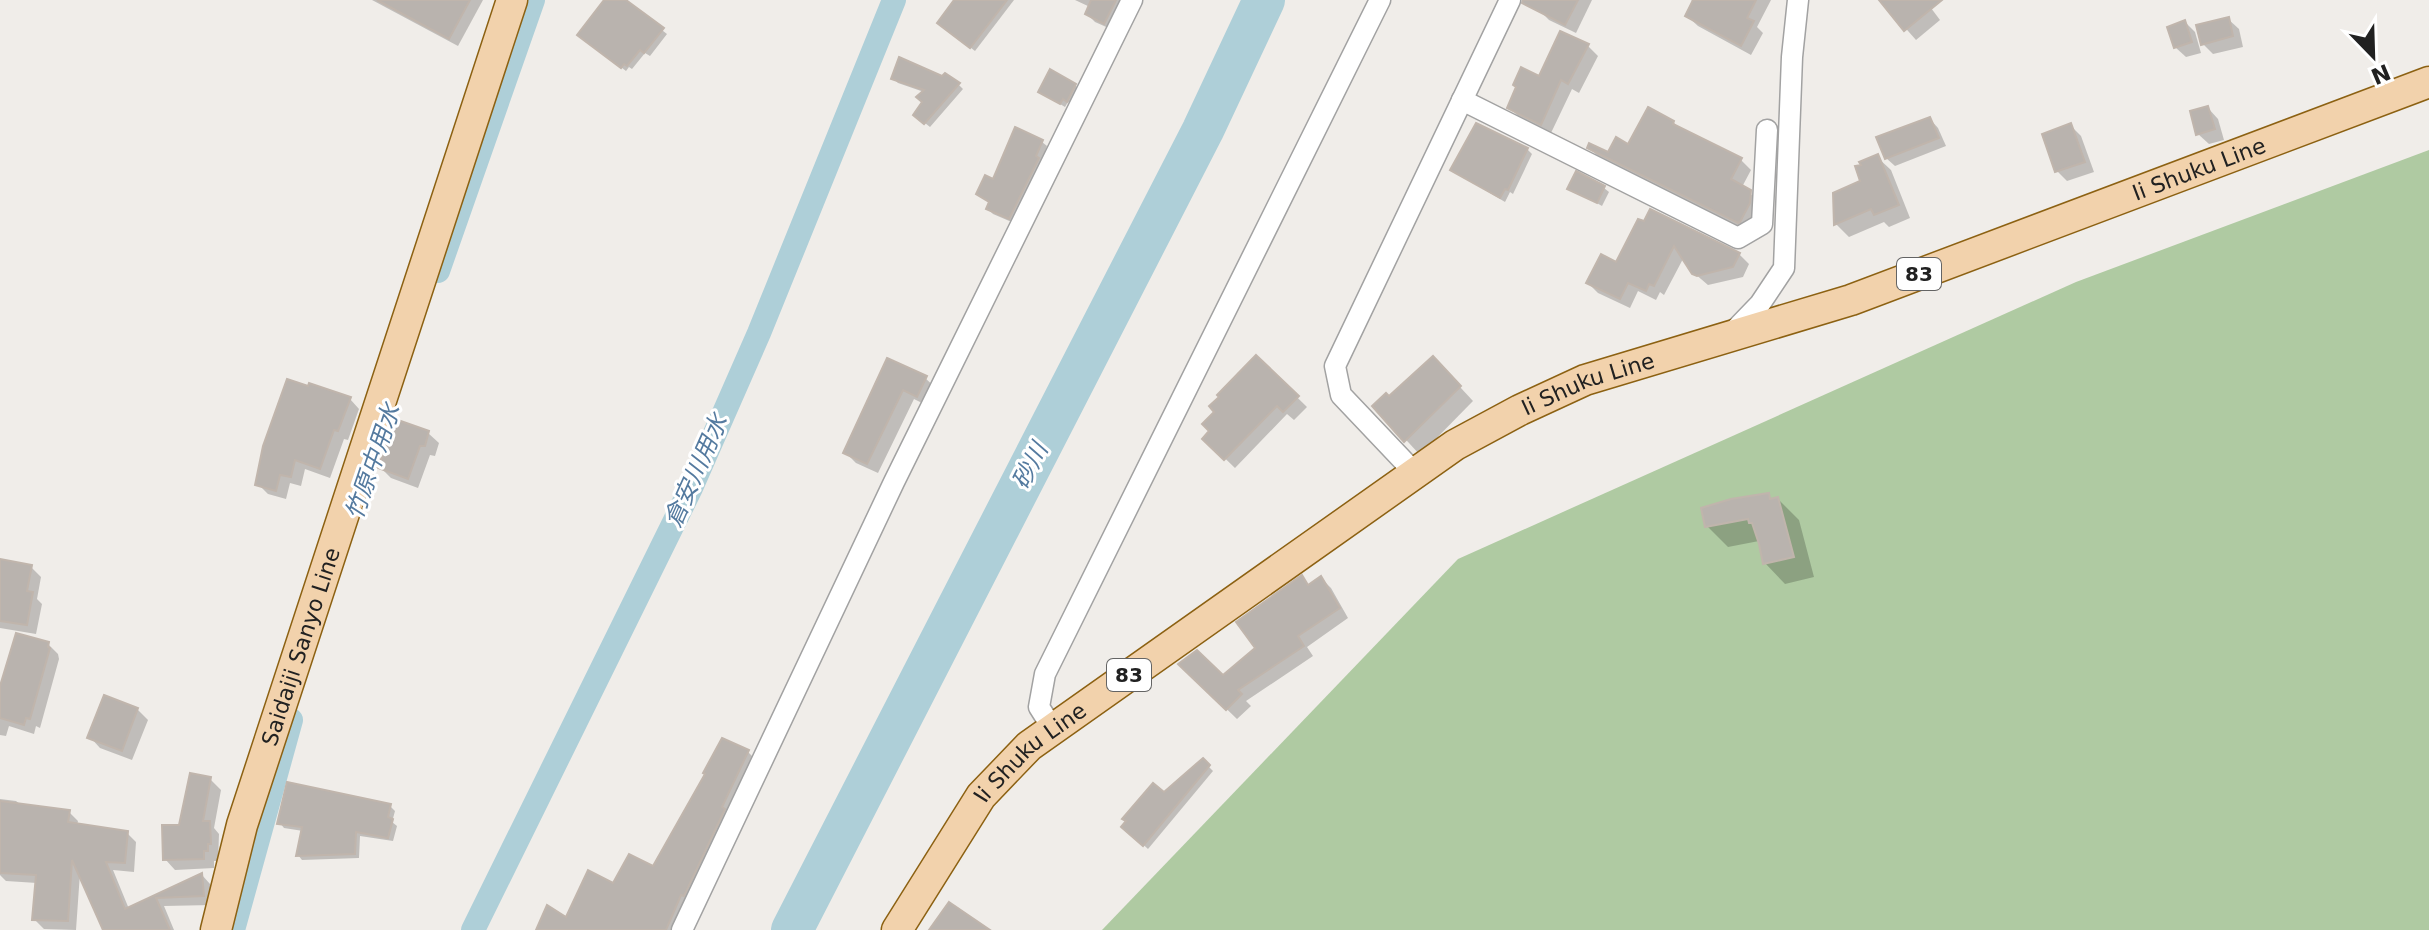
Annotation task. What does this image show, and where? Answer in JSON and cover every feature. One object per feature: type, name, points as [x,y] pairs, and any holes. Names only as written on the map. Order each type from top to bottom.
[{"type":"main road","name":"Saidaiji Sanyo Line","points":[[216,930],[242,825],[512,0]]},
{"type":"main road","name":"Ii Shuku Line","points":[[897,930],[981,796],[1029,746],[1455,445],[1585,380],[1851,300],[2429,82]]},
{"type":"street","points":[[682,930],[887,497],[1132,0]]},
{"type":"street","points":[[1053,729],[1039,707],[1045,674],[1380,0]]},
{"type":"street","points":[[1415,473],[1341,395],[1335,366],[1510,0]]},
{"type":"street","points":[[1730,336],[1760,304],[1784,268],[1792,57],[1798,0]]},
{"type":"street","points":[[1462,100],[1738,238],[1762,224],[1767,130]]},
{"type":"green space","points":[[2429,150],[2429,930],[1102,930],[1458,559],[2076,282]]},
{"type":"building","points":[[377,0],[470,0],[449,39]]},
{"type":"building","points":[[604,0],[626,0],[664,28],[644,53],[640,50],[627,66],[624,64],[621,68],[577,35]]},
{"type":"building","points":[[954,0],[1007,0],[970,48],[937,23]]},
{"type":"building","points":[[1091,0],[1116,0],[1104,24],[1085,14]]},
{"type":"building","points":[[1523,0],[1578,0],[1565,25],[1522,3]]},
{"type":"building","points":[[1693,0],[1756,0],[1747,18],[1754,21],[1741,46],[1685,16]]},
{"type":"building","points":[[1879,0],[1942,0],[1904,31]]},
{"type":"building","points":[[2229,17],[2233,36],[2201,45],[2196,25]]},
{"type":"building","points":[[2185,20],[2192,42],[2174,48],[2167,27]]},
{"type":"building","points":[[1560,31],[1589,44],[1568,84],[1561,80],[1541,125],[1507,108],[1521,67],[1539,76]]},
{"type":"building","points":[[899,57],[942,76],[945,73],[960,83],[924,124],[913,115],[922,102],[916,97],[924,90],[891,79]]},
{"type":"building","points":[[1050,69],[1076,84],[1067,102],[1063,99],[1060,104],[1038,92]]},
{"type":"building","points":[[2208,106],[2215,129],[2196,135],[2190,111]]},
{"type":"building","points":[[1648,107],[1674,121],[1673,124],[1742,158],[1731,179],[1751,190],[1750,203],[1740,222],[1587,148],[1589,143],[1608,152],[1616,137],[1628,144]]},
{"type":"building","points":[[1930,117],[1939,138],[1885,159],[1876,137]]},
{"type":"building","points":[[1476,123],[1528,148],[1508,190],[1505,189],[1500,198],[1450,170]]},
{"type":"building","points":[[2071,123],[2085,162],[2055,172],[2042,134]]},
{"type":"building","points":[[1015,127],[1043,140],[1036,156],[1039,158],[1009,219],[986,209],[989,202],[976,194],[985,175],[993,179]]},
{"type":"building","points":[[1878,154],[1899,205],[1874,215],[1871,209],[1834,225],[1833,193],[1860,181],[1855,166]]},
{"type":"building","points":[[1576,171],[1605,186],[1597,203],[1567,189]]},
{"type":"building","points":[[1650,209],[1740,253],[1733,267],[1697,276],[1692,274],[1674,246],[1654,286],[1649,284],[1646,291],[1628,283],[1620,299],[1586,283],[1601,254],[1616,262],[1638,219],[1644,221]]},
{"type":"building","points":[[1256,355],[1299,396],[1283,412],[1277,406],[1224,460],[1202,439],[1209,431],[1202,424],[1214,412],[1209,406],[1219,397],[1217,395]]},
{"type":"building","points":[[1433,356],[1461,386],[1404,442],[1372,406],[1386,393],[1389,396]]},
{"type":"building","points":[[887,358],[927,376],[917,397],[903,390],[867,464],[843,453]]},
{"type":"building","points":[[287,379],[351,397],[338,431],[334,430],[320,469],[295,460],[291,477],[280,475],[276,491],[255,485],[263,446]]},
{"type":"building","points":[[395,419],[429,431],[408,479],[378,468]]},
{"type":"building","points":[[1769,493],[1770,499],[1778,497],[1794,557],[1763,564],[1752,523],[1748,519],[1705,527],[1701,508]]},
{"type":"building","points":[[0,559],[32,565],[27,591],[33,592],[27,625],[0,621]]},
{"type":"building","points":[[1302,575],[1308,585],[1321,576],[1340,608],[1298,636],[1304,646],[1238,690],[1242,694],[1226,710],[1178,664],[1197,650],[1223,675],[1255,648],[1236,622]]},
{"type":"building","points":[[16,633],[49,642],[50,648],[30,719],[26,718],[24,725],[0,718],[0,686]]},
{"type":"building","points":[[104,695],[138,708],[122,751],[87,738]]},
{"type":"building","points":[[722,738],[749,750],[722,807],[725,809],[666,930],[536,930],[547,905],[566,917],[588,870],[613,883],[629,854],[653,866]]},
{"type":"building","points":[[1203,758],[1210,765],[1143,846],[1121,827],[1126,821],[1122,819],[1153,783],[1164,792]]},
{"type":"building","points":[[190,773],[211,777],[203,821],[210,821],[211,844],[208,844],[208,851],[204,851],[204,859],[163,860],[162,825],[179,825]]},
{"type":"building","points":[[287,782],[391,804],[388,817],[393,819],[388,838],[356,832],[355,854],[296,856],[302,827],[277,824]]},
{"type":"building","points":[[0,801],[70,810],[68,822],[128,831],[125,863],[106,862],[125,909],[202,873],[204,896],[156,898],[170,930],[103,930],[72,860],[68,921],[32,920],[36,875],[0,873]]},
{"type":"building","points":[[949,902],[990,930],[929,930]]},
{"type":"waterway","name":"竹原中用水","points":[[438,271],[533,0]]},
{"type":"waterway","name":"倉安川用水","points":[[473,930],[691,488],[759,333],[894,0]]},
{"type":"waterway","name":"砂川","points":[[792,930],[1203,130],[1264,0]]},
{"type":"waterway","name":"竹原中用水","points":[[233,930],[291,720]]}]
